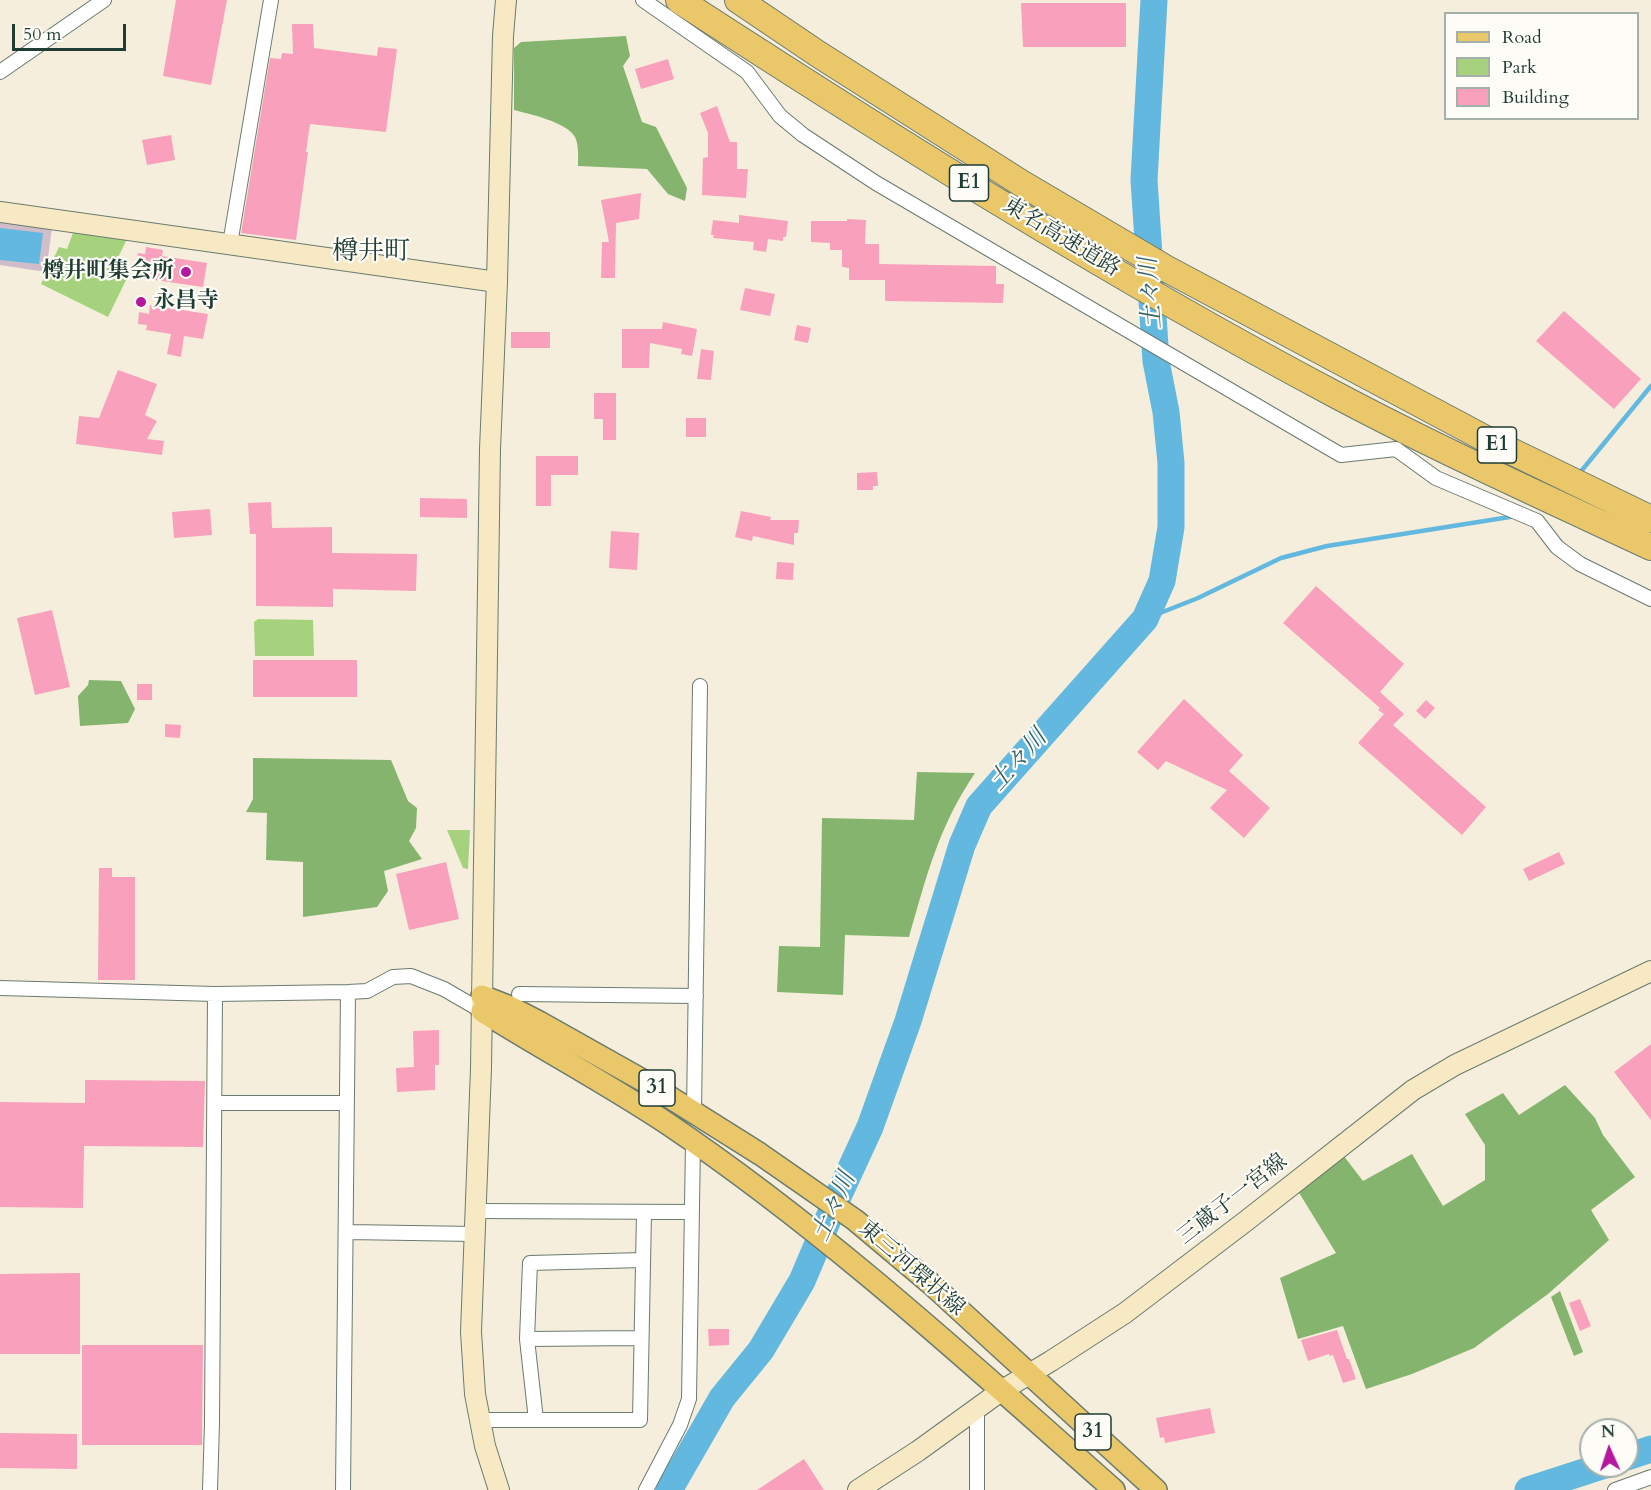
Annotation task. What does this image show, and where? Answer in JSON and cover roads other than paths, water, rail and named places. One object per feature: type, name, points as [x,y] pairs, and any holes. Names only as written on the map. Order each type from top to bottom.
[{"type":"highway","name":"東名高速道路","points":[[679,0],[803,80],[1166,301],[1339,396],[1651,548]]},
{"type":"highway","name":"東名高速道路","points":[[738,0],[818,54],[1021,183],[1165,268],[1411,400],[1584,488],[1651,519]]},
{"type":"main road","name":"東三河環状線","points":[[482,1004],[510,1007],[694,1111],[855,1220],[930,1283],[1156,1490]]},
{"type":"main road","name":"東三河環状線","points":[[482,1004],[693,1142],[808,1227],[1114,1490]]},
{"type":"street","points":[[0,72],[83,6],[104,0]]},
{"type":"street","points":[[230,244],[271,0]]},
{"type":"street","points":[[499,1490],[485,1446],[475,1394],[471,1332],[482,1004],[490,449],[506,0]]},
{"type":"street","points":[[643,0],[747,72],[780,116],[804,135],[876,183],[1136,333],[1341,455],[1396,449],[1436,478],[1537,521],[1557,547],[1580,564],[1651,599]]},
{"type":"street","points":[[0,212],[497,282]]},
{"type":"street","points":[[694,1111],[700,686]]},
{"type":"street","name":"三蔵子一宮線","points":[[858,1490],[918,1451],[1001,1391],[1133,1307],[1413,1090],[1455,1065],[1651,971]]},
{"type":"street","points":[[0,988],[215,994],[348,992],[367,991],[393,977],[402,975],[427,981],[482,1004]]},
{"type":"street","points":[[343,1490],[348,992]]},
{"type":"street","points":[[210,1490],[215,994]]},
{"type":"street","points":[[519,994],[696,996]]},
{"type":"street","points":[[215,1103],[347,1103]]},
{"type":"street","points":[[646,1490],[680,1425],[689,1399],[693,1142]]},
{"type":"street","points":[[476,1211],[692,1212]]},
{"type":"street","points":[[480,1420],[640,1420],[644,1213]]},
{"type":"street","points":[[347,1232],[474,1234]]},
{"type":"street","points":[[536,1420],[527,1340],[530,1263],[643,1260]]},
{"type":"street","points":[[527,1340],[641,1338]]},
{"type":"street","points":[[977,1407],[977,1490]]},
{"type":"street","points":[[1615,1490],[1651,1477]]},
{"type":"water","points":[[0,228],[43,233],[39,264],[0,260]]},
{"type":"waterway","name":"土々川","points":[[669,1490],[722,1398],[761,1350],[802,1281],[870,1127],[908,1021],[962,845],[979,806],[1145,619],[1162,581],[1171,527],[1171,463],[1166,412],[1156,361],[1144,180],[1154,0]]},
{"type":"waterway","points":[[1578,475],[1651,386]]},
{"type":"waterway","points":[[1145,619],[1198,598],[1281,558],[1327,546],[1516,516]]},
{"type":"waterway","points":[[1639,1453],[1651,1449]]},
{"type":"waterway","points":[[1528,1490],[1579,1473]]},
{"type":"place","name":"樽井町集会所","points":[[186,272]]},
{"type":"place","name":"永昌寺","points":[[141,302]]},
{"type":"district","name":"樽井町","points":[[371,253]]}]
